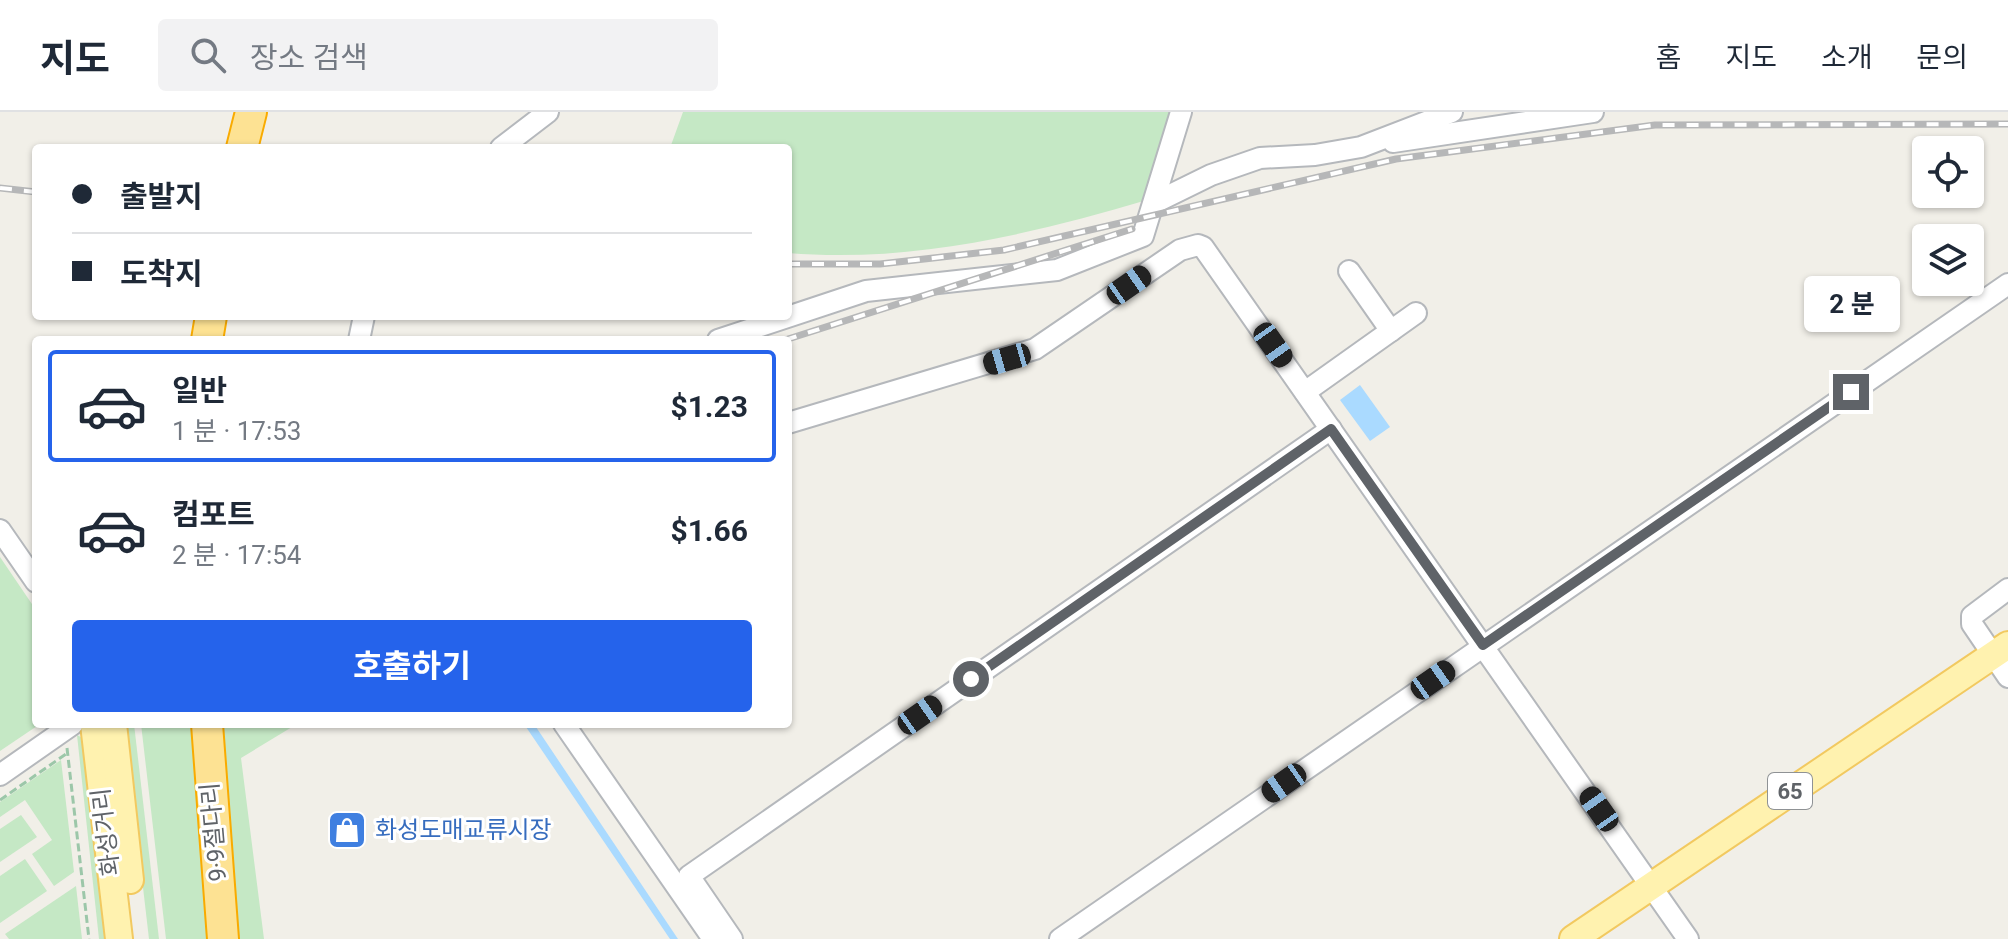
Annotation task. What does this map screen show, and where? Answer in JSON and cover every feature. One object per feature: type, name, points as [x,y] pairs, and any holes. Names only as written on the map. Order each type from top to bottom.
[{"type":"highway","points":[[243,144],[251,112]]},
{"type":"highway","points":[[261,144],[269,112]]},
{"type":"highway","name":"9·9절다리","points":[[189,728],[205,939]]},
{"type":"highway","name":"9·9절다리","points":[[207,728],[223,939]]},
{"type":"main road","name":"65","points":[[1573,939],[2000,650]]},
{"type":"main road","name":"화성거리","points":[[94,728],[119,939]]},
{"type":"main road","name":"화성거리","points":[[113,728],[136,939]]},
{"type":"street","points":[[506,144],[548,112]]},
{"type":"street","points":[[792,316],[866,291],[1057,270],[1143,236],[1181,112]]},
{"type":"street","points":[[1361,147],[1452,112]]},
{"type":"street","points":[[1154,203],[1211,175],[1260,158],[1361,147],[1593,112]]},
{"type":"street","points":[[792,422],[1035,349],[1180,250],[1198,245],[1208,252],[1311,388],[1331,429],[1688,939]]},
{"type":"street","points":[[1349,271],[1391,331]]},
{"type":"street","points":[[1060,939],[2008,284]]},
{"type":"street","points":[[1311,388],[1416,313]]},
{"type":"street","points":[[730,336],[778,320]]},
{"type":"street","points":[[732,939],[689,876],[1331,429]]},
{"type":"street","points":[[0,530],[32,576]]},
{"type":"street","points":[[2008,589],[1972,616],[1972,624],[2000,650],[2008,677]]},
{"type":"street","points":[[0,775],[68,728]]},
{"type":"street","points":[[567,728],[713,939]]},
{"type":"path","points":[[69,728],[68,753],[89,939]]},
{"type":"path","points":[[0,800],[68,753]]},
{"type":"green space","points":[[683,112],[1173,112],[1147,200],[1014,235],[925,250],[879,254],[792,253],[792,144],[671,144]]},
{"type":"green space","points":[[0,557],[32,604],[34,728],[0,751]]},
{"type":"green space","points":[[124,728],[134,728],[159,939],[149,939]]},
{"type":"green space","points":[[141,728],[290,728],[241,758],[264,939],[166,939]]},
{"type":"green space","points":[[77,735],[86,740],[109,939],[99,939]]},
{"type":"green space","points":[[61,760],[74,872],[54,886],[32,854],[52,840],[25,800],[0,817],[0,802]]},
{"type":"green space","points":[[21,815],[37,837],[0,862],[0,829]]},
{"type":"green space","points":[[25,859],[47,891],[0,923],[0,876]]},
{"type":"green space","points":[[76,886],[82,939],[9,939],[5,934]]},
{"type":"water","points":[[1360,385],[1390,427],[1370,441],[1340,400]]},
{"type":"water","points":[[527,728],[537,728],[678,939],[670,939]]},
{"type":"railway","points":[[792,264],[880,264],[1004,250],[1396,159],[1655,125],[2008,124]]},
{"type":"railway","points":[[0,188],[32,192]]},
{"type":"railway","points":[[792,338],[1132,229]]},
{"type":"place","name":"화성도매교류시장","points":[[347,830]]},
{"type":"route","points":[[971,679],[1331,429],[1483,645],[1851,392]]}]
